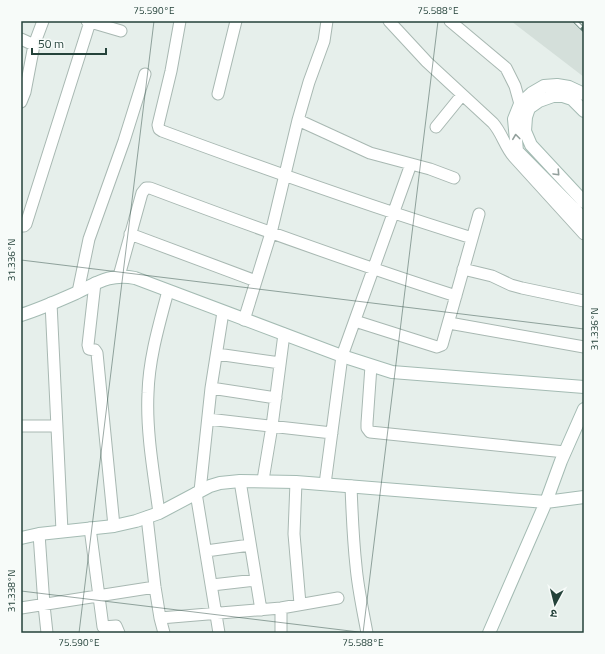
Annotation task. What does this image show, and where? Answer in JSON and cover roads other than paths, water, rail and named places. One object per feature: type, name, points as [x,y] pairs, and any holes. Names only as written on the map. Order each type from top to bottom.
[{"type":"street","points":[[21,101],[26,59],[34,45],[43,21]]},
{"type":"street","points":[[21,226],[26,224],[89,21],[121,31]]},
{"type":"street","points":[[180,21],[171,71],[159,116],[159,129],[284,176],[394,214],[472,238]]},
{"type":"street","points":[[218,94],[236,21]]},
{"type":"street","points":[[244,320],[271,233],[298,120],[309,82],[324,41],[327,21]]},
{"type":"street","points":[[389,21],[427,62],[497,127],[507,148],[514,157],[584,234]]},
{"type":"street","points":[[450,21],[506,68],[516,86],[520,104]]},
{"type":"street","points":[[21,39],[34,45]]},
{"type":"street","points":[[78,292],[89,238],[124,141],[145,74]]},
{"type":"street","points":[[584,94],[568,87],[557,85],[544,86],[532,93],[520,104],[514,119],[517,151],[584,219]]},
{"type":"street","points":[[436,127],[462,95]]},
{"type":"street","points":[[584,111],[572,99],[563,96],[553,96],[539,101],[529,108],[526,117],[525,131],[531,146],[584,202]]},
{"type":"street","points":[[298,120],[370,153],[454,178]]},
{"type":"street","points":[[324,484],[342,356],[411,164]]},
{"type":"street","points":[[119,276],[142,193],[146,188],[150,188],[373,270],[456,296]]},
{"type":"street","points":[[354,321],[440,347],[444,342],[479,214]]},
{"type":"street","points":[[130,234],[256,281]]},
{"type":"street","points":[[464,269],[492,276],[511,285],[584,302]]},
{"type":"street","points":[[21,315],[51,304],[94,283],[119,276],[134,278],[342,356],[392,372],[584,388]]},
{"type":"street","points":[[94,283],[88,345],[90,350],[95,350],[97,353],[114,526]]},
{"type":"street","points":[[159,513],[151,445],[148,394],[153,346],[168,291]]},
{"type":"street","points":[[51,304],[62,532]]},
{"type":"street","points":[[219,633],[198,492],[211,388],[223,312]]},
{"type":"street","points":[[449,323],[584,347]]},
{"type":"street","points":[[263,480],[272,426],[284,334]]},
{"type":"street","points":[[217,354],[280,363]]},
{"type":"street","points":[[371,366],[367,423],[367,428],[370,432],[565,452]]},
{"type":"street","points":[[211,388],[276,398]]},
{"type":"street","points":[[489,633],[546,502],[565,452],[584,409]]},
{"type":"street","points":[[208,419],[332,433]]},
{"type":"street","points":[[21,426],[57,426]]},
{"type":"street","points":[[21,538],[39,534],[114,526],[136,521],[159,513],[210,486],[220,483],[240,481],[263,480],[296,482],[546,502],[584,497]]},
{"type":"street","points":[[240,481],[261,610]]},
{"type":"street","points":[[296,482],[294,534],[300,604]]},
{"type":"street","points":[[351,486],[353,541],[367,633]]},
{"type":"street","points":[[147,517],[155,588],[164,633]]},
{"type":"street","points":[[90,528],[103,630],[116,626],[119,633]]},
{"type":"street","points":[[39,534],[47,633]]},
{"type":"street","points":[[206,551],[250,545]]},
{"type":"street","points":[[212,585],[256,580]]},
{"type":"street","points":[[21,608],[155,588]]},
{"type":"street","points":[[160,618],[281,608],[338,598]]},
{"type":"street","points":[[281,608],[281,633]]},
{"type":"railway","points":[[575,21],[584,30]]}]
